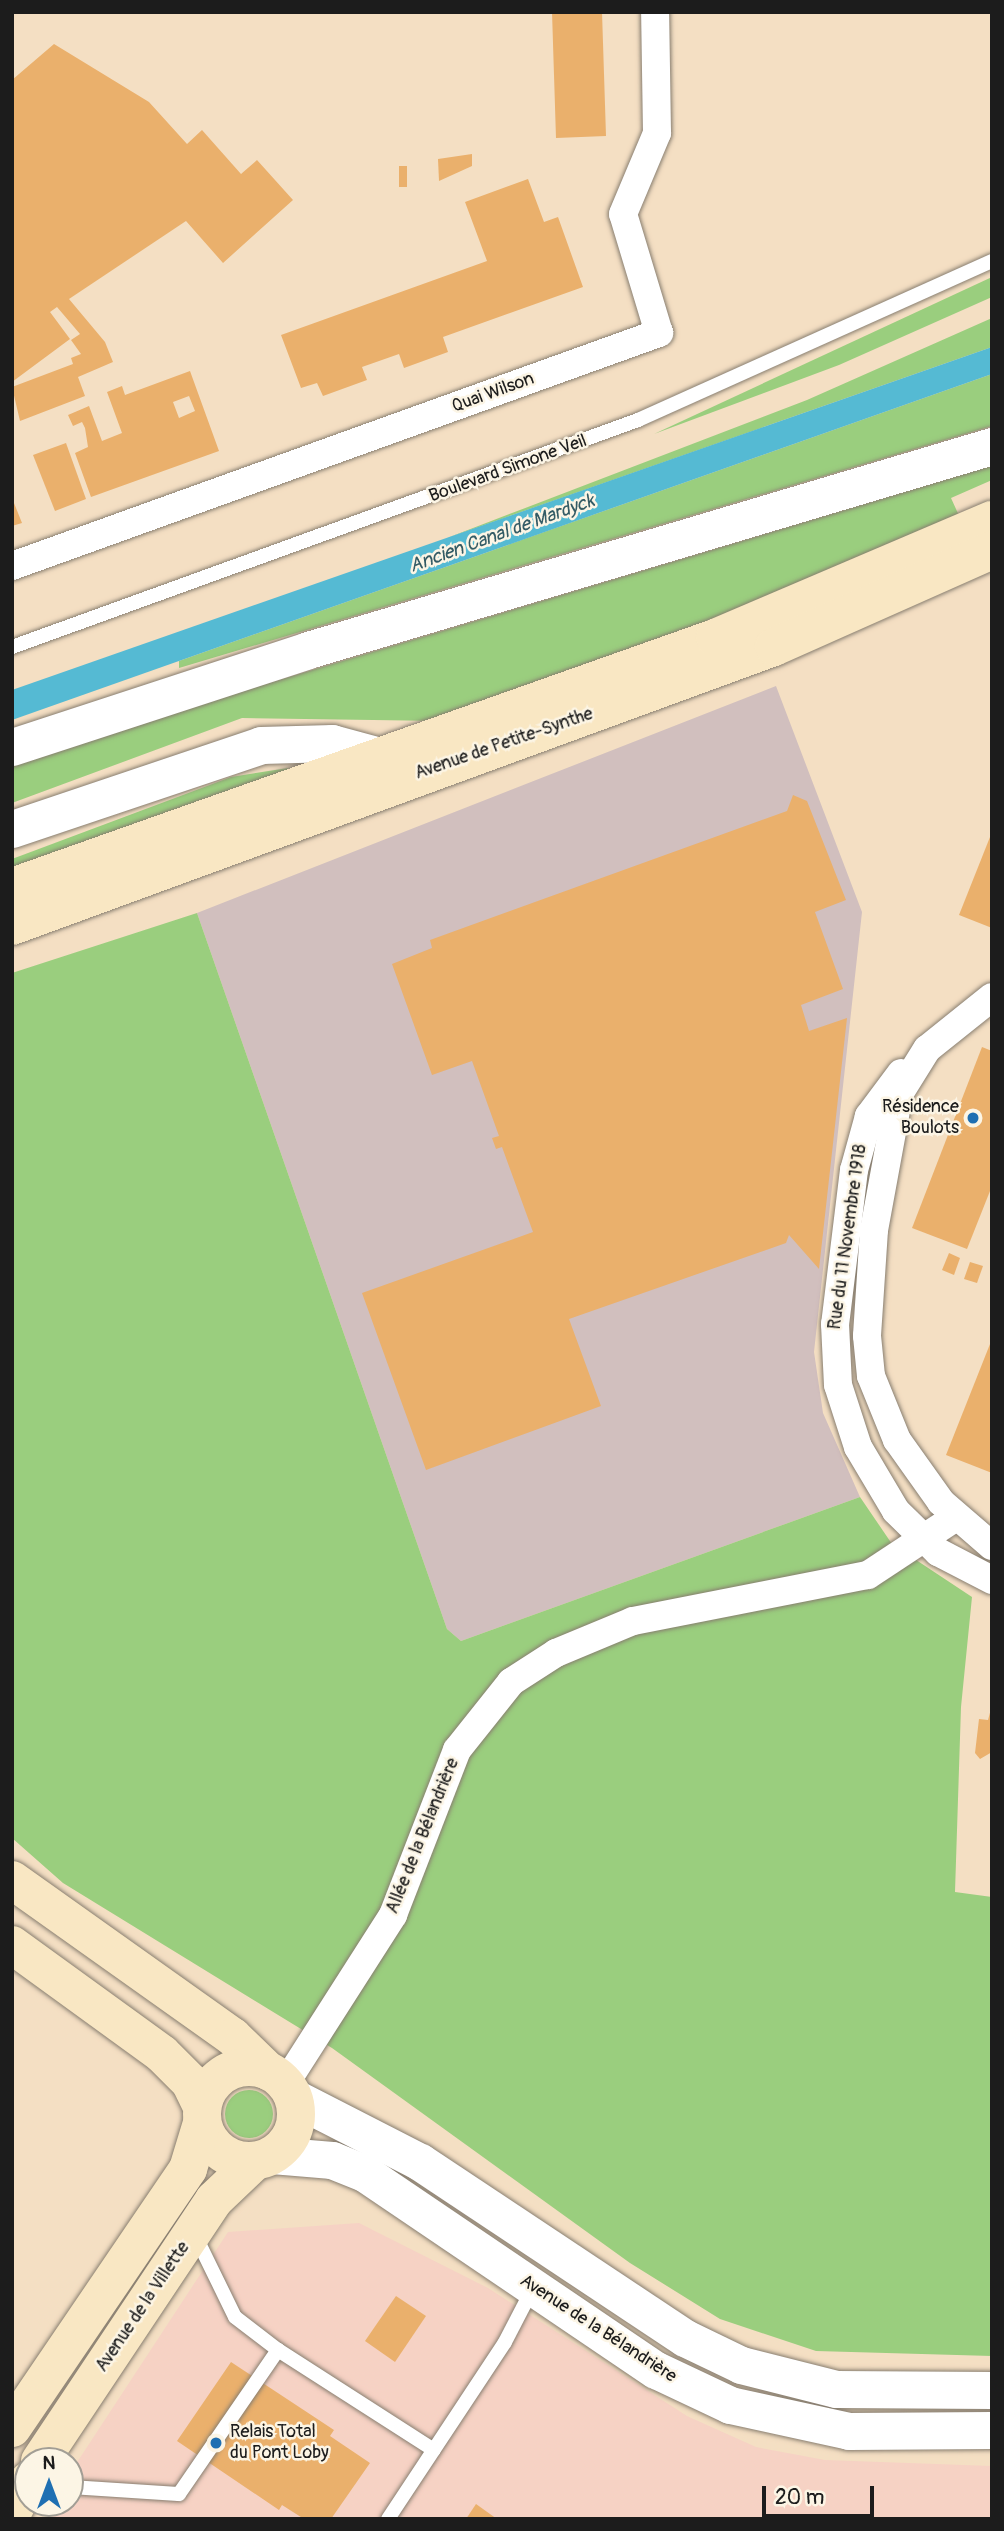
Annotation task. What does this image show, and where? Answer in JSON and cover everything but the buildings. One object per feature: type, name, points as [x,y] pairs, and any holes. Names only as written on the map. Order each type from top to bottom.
[{"type":"main road","name":"Avenue de Petite-Synthe","points":[[12,887],[727,634],[992,520]]},
{"type":"main road","name":"Avenue de Petite-Synthe","points":[[12,926],[429,770],[774,647],[992,550]]},
{"type":"main road","points":[[12,1880],[233,2037],[282,2084],[294,2128],[264,2158],[225,2156],[171,2061],[12,1945]]},
{"type":"main road","points":[[12,2428],[188,2169],[202,2115],[224,2074],[248,2067],[282,2084]]},
{"type":"main road","name":"Avenue de la Villette","points":[[52,2447],[226,2183],[264,2158]]},
{"type":"street","name":"Quai Wilson","points":[[12,566],[659,333],[623,214],[657,133],[655,12]]},
{"type":"street","points":[[12,747],[218,678],[992,446]]},
{"type":"street","points":[[12,829],[250,748],[332,743],[429,770]]},
{"type":"street","name":"Rue du 11 Novembre 1918","points":[[992,997],[884,1090],[863,1132],[835,1344],[838,1385],[858,1447],[884,1494],[923,1540],[992,1580]]},
{"type":"street","name":"Rue du 11 Novembre 1918","points":[[917,1061],[897,1102],[880,1184],[868,1346],[871,1376],[897,1440],[956,1517],[992,1546]]},
{"type":"street","name":"Allée de la Bélandrière","points":[[282,2084],[393,1915],[457,1750],[511,1682],[556,1653],[633,1621],[700,1604],[847,1582],[923,1540],[956,1517]]},
{"type":"street","points":[[282,2084],[420,2162],[675,2331],[741,2365],[836,2389],[992,2390]]},
{"type":"street","name":"Avenue de la Bélandrière","points":[[264,2158],[353,2168],[656,2370],[757,2413],[849,2431],[992,2430]]},
{"type":"lane","name":"Boulevard Simone Veil","points":[[12,647],[615,429],[992,261]]},
{"type":"lane","points":[[194,2231],[235,2318],[278,2350],[434,2450]]},
{"type":"lane","points":[[388,2519],[434,2450],[533,2287]]},
{"type":"lane","points":[[84,2488],[179,2494],[278,2350]]},
{"type":"shaded area","points":[[776,686],[862,912],[814,1352],[823,1413],[860,1497],[461,1641],[447,1629],[197,913]]},
{"type":"shaded area","points":[[359,2223],[488,2288],[687,2416],[756,2447],[825,2460],[992,2466],[992,2519],[52,2519],[84,2517],[84,2452],[228,2232]]},
{"type":"green space","points":[[992,277],[992,297],[839,365],[654,434]]},
{"type":"green space","points":[[992,318],[992,347],[447,538],[807,400]]},
{"type":"green space","points":[[992,374],[992,426],[179,668],[179,661]]},
{"type":"green space","points":[[992,466],[992,480],[951,498],[961,520],[886,556],[441,721],[242,718],[12,803],[12,766],[139,722]]},
{"type":"green space","points":[[288,768],[290,775],[12,875],[12,859],[231,777]]},
{"type":"green space","points":[[197,913],[447,1629],[461,1641],[860,1497],[892,1544],[972,1597],[961,1707],[955,1892],[992,1897],[992,2356],[816,2351],[720,2319],[630,2263],[332,2048],[63,1883],[12,1838],[12,973]]},
{"type":"green space","points":[[249,2090],[266,2097],[273,2114],[266,2131],[249,2138],[232,2131],[225,2114],[232,2097]]},
{"type":"water","name":"Ancien Canal de Mardyck","points":[[992,347],[992,374],[12,720],[12,690]]},
{"type":"place","name":"Résidence Boulots","points":[[973,1118]]},
{"type":"place","name":"Relais Total du Pont Loby","points":[[216,2443]]}]
